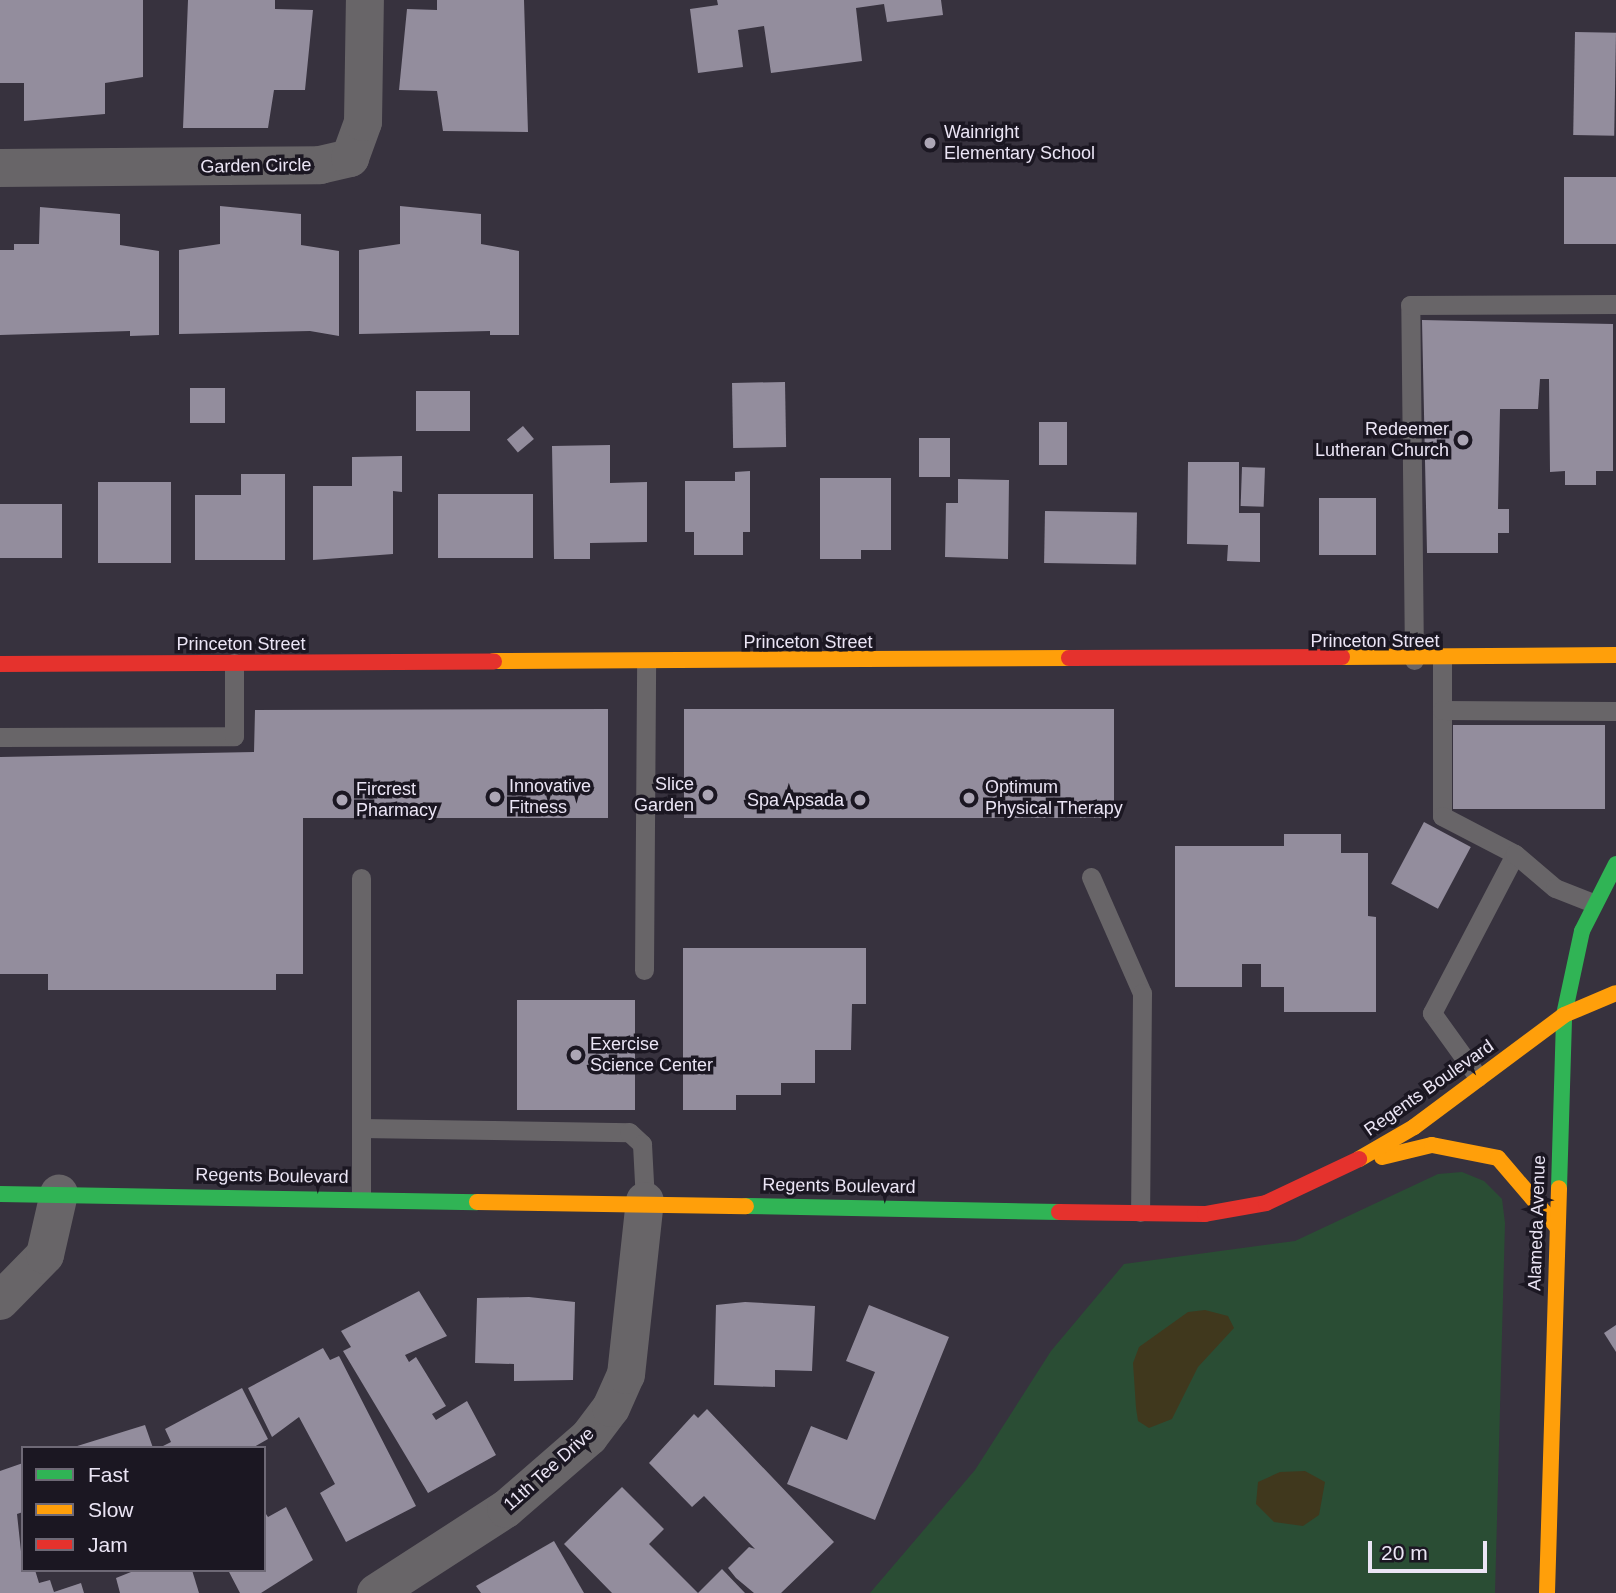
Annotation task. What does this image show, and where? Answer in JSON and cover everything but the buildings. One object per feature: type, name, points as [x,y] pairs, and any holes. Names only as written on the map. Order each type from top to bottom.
[{"type":"street","name":"Garden Circle","points":[[0,168],[320,165],[351,158],[363,122],[365,0]]},
{"type":"street","name":"Princeton Street","points":[[0,664],[1443,660],[1616,655]]},
{"type":"street","name":"Alameda Avenue","points":[[1546,1593],[1564,1016],[1593,903],[1616,864]]},
{"type":"street","name":"Regents Boulevard","points":[[0,1194],[361,1196],[1205,1214],[1266,1203],[1351,1164],[1413,1127],[1564,1016],[1616,993]]},
{"type":"street","points":[[1351,1164],[1432,1144],[1498,1158],[1556,1226]]},
{"type":"street","points":[[0,1301],[45,1255],[59,1194]]},
{"type":"street","name":"11th Tee Drive","points":[[376,1593],[506,1509],[589,1437],[611,1408],[626,1375],[645,1201]]},
{"type":"lane","points":[[1415,660],[1410,305],[1616,304]]},
{"type":"lane","points":[[1443,660],[1443,816],[1516,854],[1555,888],[1593,903]]},
{"type":"lane","points":[[645,970],[646,662]]},
{"type":"lane","points":[[0,737],[234,736],[234,663]]},
{"type":"lane","points":[[1443,710],[1616,710]]},
{"type":"lane","points":[[1478,1077],[1432,1013],[1516,854]]},
{"type":"lane","points":[[1091,877],[1142,993],[1140,1212]]},
{"type":"lane","points":[[361,878],[361,1196]]},
{"type":"lane","points":[[361,1128],[620,1130],[642,1144],[645,1201]]},
{"type":"green space","points":[[1462,1172],[1484,1181],[1502,1199],[1505,1223],[1495,1593],[870,1593],[975,1470],[1051,1351],[1124,1264],[1295,1241],[1438,1174]]},
{"type":"sand","points":[[1205,1310],[1228,1316],[1234,1328],[1198,1367],[1172,1419],[1149,1428],[1138,1421],[1136,1408],[1133,1363],[1139,1347],[1188,1312]]},
{"type":"sand","points":[[1305,1471],[1325,1482],[1319,1515],[1303,1526],[1274,1522],[1256,1504],[1258,1482],[1280,1472]]},
{"type":"traffic: fast","points":[[1559,1188],[1564,1015],[1582,931],[1616,864]]},
{"type":"traffic: fast","points":[[0,1194],[477,1202]]},
{"type":"traffic: fast","points":[[746,1206],[1059,1212]]},
{"type":"traffic: slow","points":[[1342,657],[1616,655]]},
{"type":"traffic: slow","points":[[494,661],[1069,658]]},
{"type":"traffic: slow","points":[[1359,1159],[1414,1127],[1564,1015],[1616,993]]},
{"type":"traffic: slow","points":[[1382,1157],[1432,1145],[1498,1158],[1556,1226]]},
{"type":"traffic: slow","points":[[1547,1593],[1559,1188]]},
{"type":"traffic: slow","points":[[477,1202],[746,1206]]},
{"type":"traffic: jam","points":[[1069,658],[1342,657]]},
{"type":"traffic: jam","points":[[0,664],[494,661]]},
{"type":"traffic: jam","points":[[1059,1212],[1205,1214],[1266,1203],[1359,1159]]},
{"type":"place","name":"Wainright Elementary School","points":[[930,143]]},
{"type":"place","name":"Redeemer Lutheran Church","points":[[1463,440]]},
{"type":"place","name":"Slice Garden","points":[[708,795]]},
{"type":"place","name":"Innovative Fitness","points":[[495,797]]},
{"type":"place","name":"Optimum Physical Therapy","points":[[969,798]]},
{"type":"place","name":"Fircrest Pharmacy","points":[[342,800]]},
{"type":"place","name":"Spa Apsada","points":[[860,800]]},
{"type":"place","name":"Exercise Science Center","points":[[576,1055]]}]
